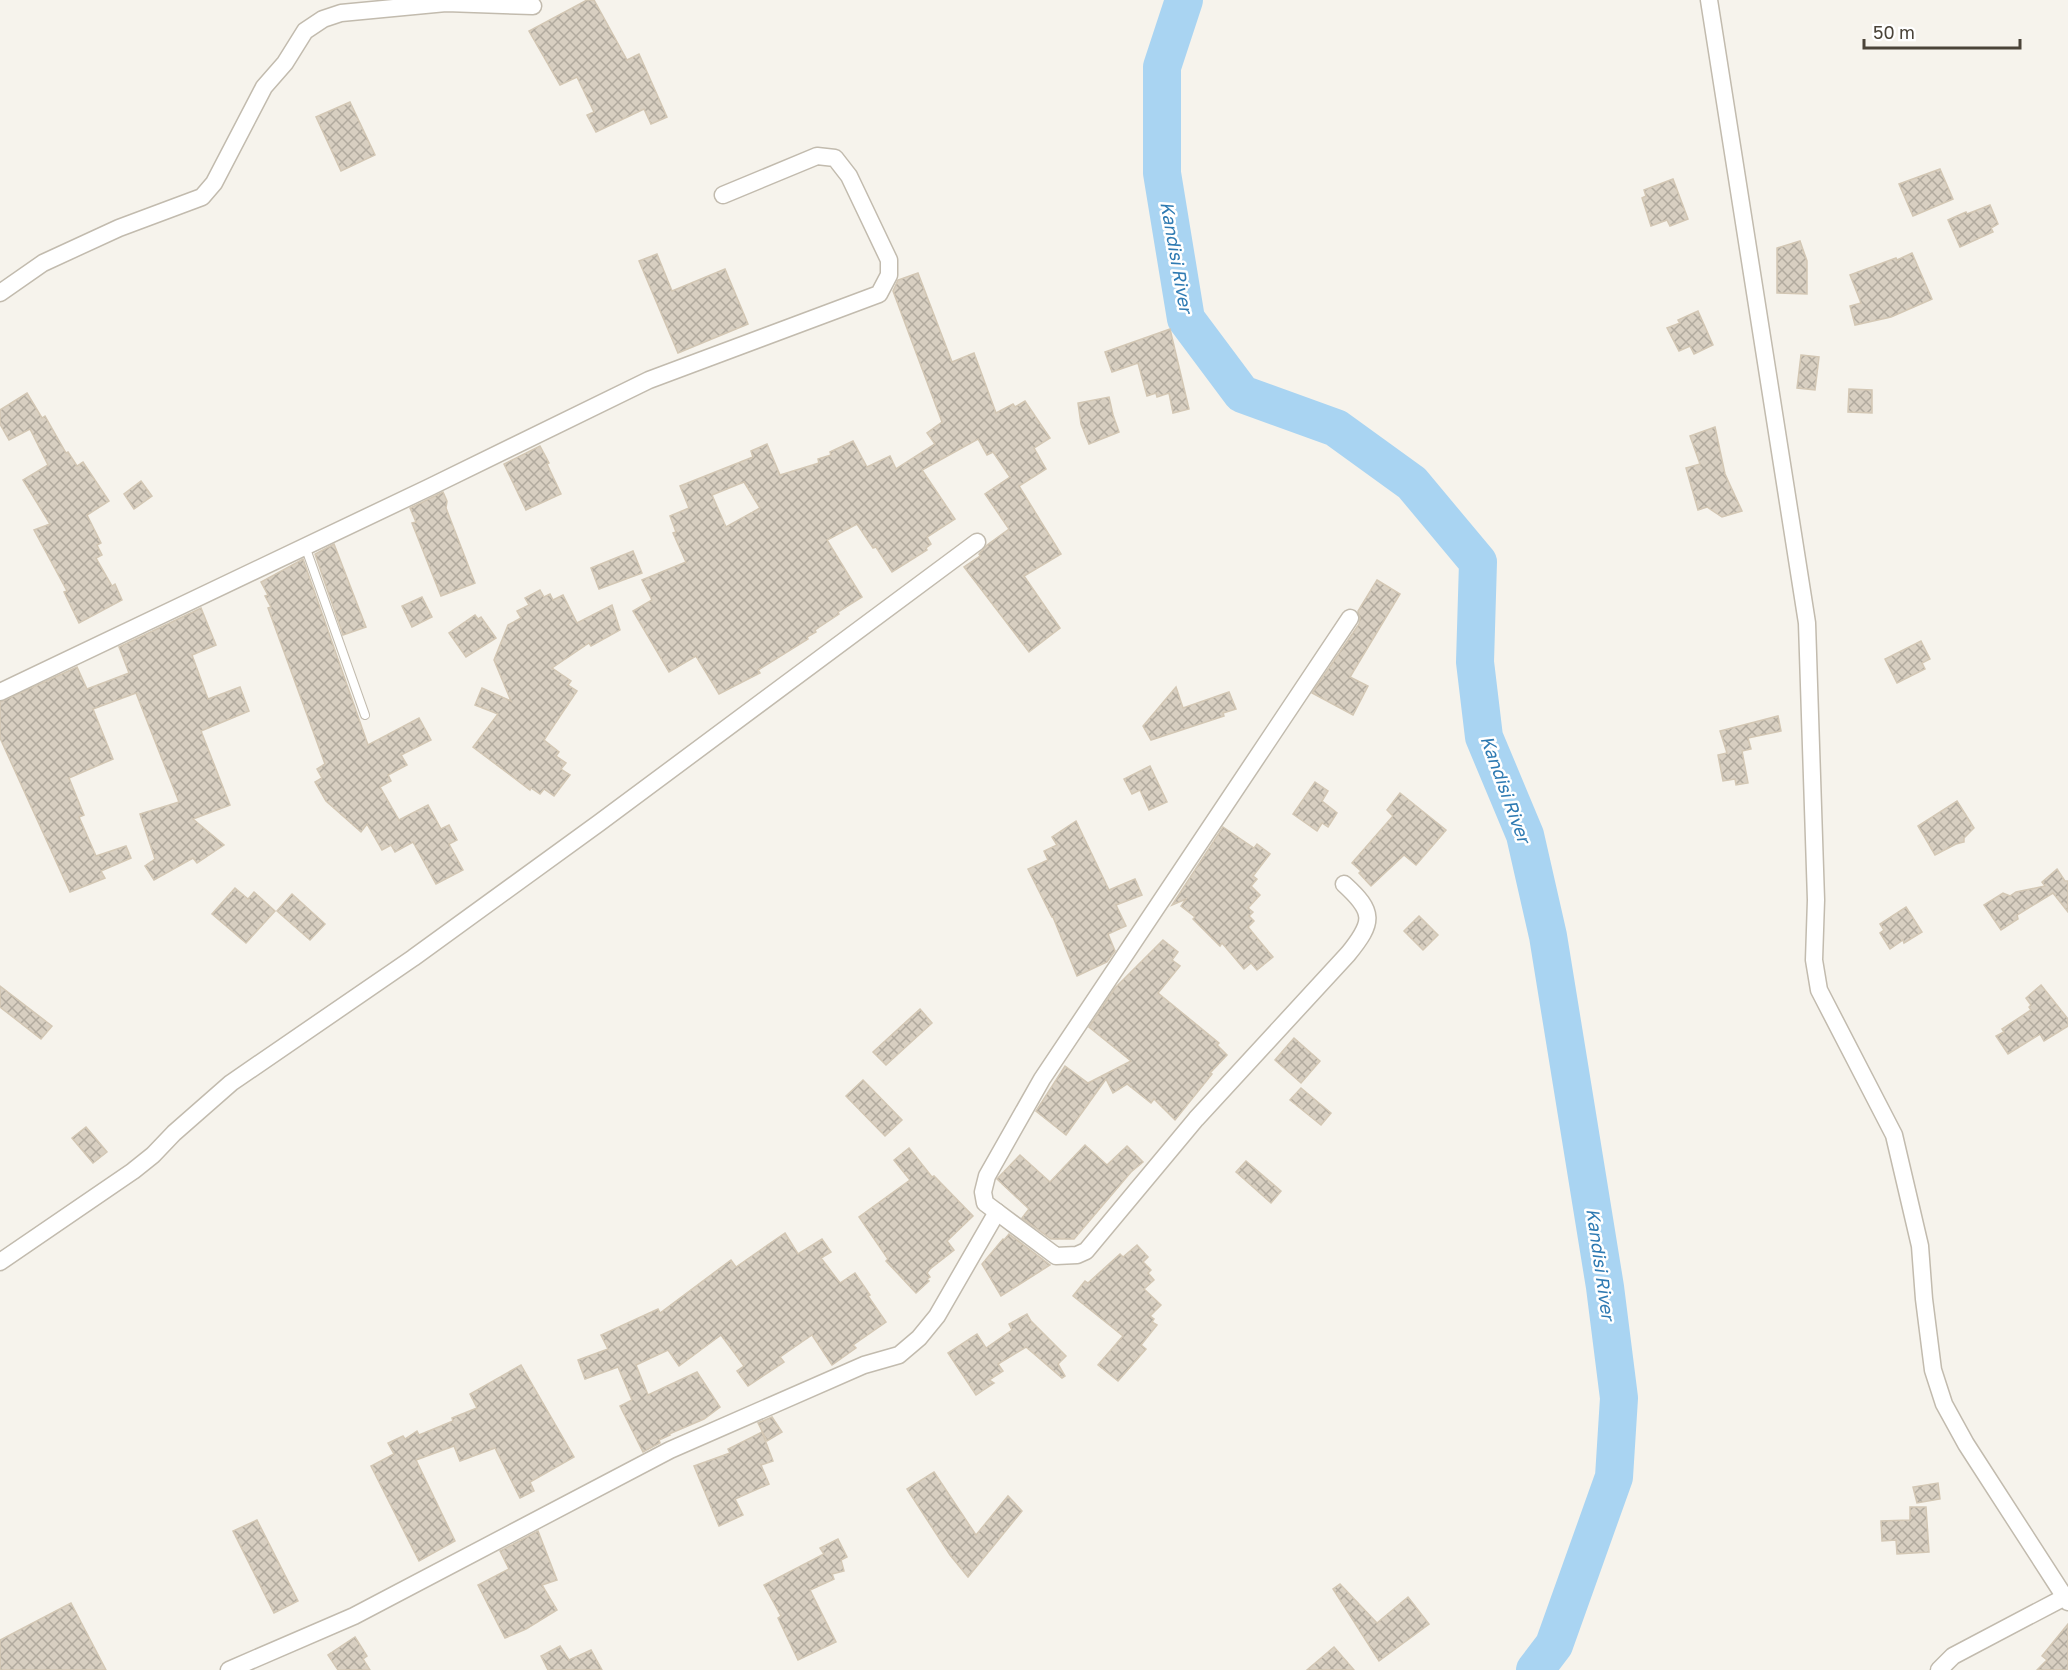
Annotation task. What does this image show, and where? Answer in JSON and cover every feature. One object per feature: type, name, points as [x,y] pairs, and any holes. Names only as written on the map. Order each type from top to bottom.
[{"type":"street","points":[[1709,0],[1807,623],[1816,900],[1814,960],[1819,990],[1894,1136],[1920,1246],[1933,1370],[1944,1404],[1966,1444],[2066,1600],[1953,1656],[1939,1670]]},
{"type":"street","points":[[0,293],[43,263],[119,228],[202,197],[214,183],[264,87],[285,63],[305,31],[323,19],[341,14],[446,3],[533,6]]},
{"type":"street","points":[[0,692],[650,380],[879,294],[889,275],[889,260],[849,176],[835,158],[817,156],[723,195]]},
{"type":"street","points":[[0,1262],[133,1171],[231,1083],[413,958],[580,837],[977,542]]},
{"type":"street","points":[[1344,884],[1361,900],[1366,909],[1367,925],[1364,935],[1196,1119],[1086,1251],[1077,1255],[1056,1256],[985,1203],[983,1192],[987,1176],[1042,1079],[1350,618]]},
{"type":"street","points":[[229,1670],[354,1616],[670,1450],[864,1365],[899,1355],[919,1338],[937,1316],[997,1212]]},
{"type":"lane","points":[[305,546],[365,715]]},
{"type":"building","points":[[587,0],[594,0],[627,60],[639,54],[667,117],[651,124],[644,109],[596,132],[587,115],[594,112],[577,77],[560,85],[529,31]]},
{"type":"building","points":[[350,102],[375,155],[341,171],[316,117]]},
{"type":"building","points":[[1940,169],[1953,199],[1913,216],[1899,184]]},
{"type":"building","points":[[1673,179],[1688,219],[1670,226],[1667,220],[1651,226],[1642,198],[1646,196],[1644,190]]},
{"type":"building","points":[[1990,205],[1998,224],[1991,228],[1993,232],[1960,247],[1948,220]]},
{"type":"building","points":[[1800,241],[1807,261],[1807,294],[1777,293],[1777,248]]},
{"type":"building","points":[[1912,253],[1932,299],[1891,317],[1855,325],[1850,306],[1861,303],[1850,275]]},
{"type":"building","points":[[657,254],[672,291],[725,269],[748,324],[678,353],[639,261]]},
{"type":"building","points":[[918,273],[952,362],[974,353],[996,413],[1013,404],[1015,407],[1025,401],[1050,438],[1034,448],[1046,469],[1019,486],[1061,554],[1024,576],[1060,628],[1029,652],[964,567],[980,556],[979,554],[987,545],[1009,529],[985,494],[1010,477],[993,452],[987,455],[978,439],[922,470],[955,519],[927,537],[931,544],[926,548],[927,550],[892,572],[876,547],[873,548],[857,524],[827,540],[862,597],[838,612],[839,614],[807,637],[808,639],[758,670],[760,673],[719,694],[696,656],[669,672],[633,611],[652,600],[642,580],[686,562],[673,533],[676,532],[670,516],[689,508],[680,486],[753,457],[751,451],[767,444],[780,475],[819,463],[818,459],[831,455],[830,452],[853,441],[867,467],[890,456],[896,469],[935,444],[927,433],[942,422],[893,291],[898,280]],"holes":[[[744,482],[760,508],[726,527],[712,495]]]},
{"type":"building","points":[[1698,311],[1713,345],[1694,354],[1690,346],[1679,351],[1667,328],[1680,323],[1678,320]]},
{"type":"building","points":[[1170,329],[1189,409],[1173,413],[1169,393],[1157,397],[1156,393],[1147,396],[1138,363],[1112,372],[1105,352]]},
{"type":"building","points":[[1801,355],[1819,357],[1815,390],[1797,388]]},
{"type":"building","points":[[1849,389],[1872,390],[1872,413],[1848,412]]},
{"type":"building","points":[[27,393],[42,418],[45,416],[66,453],[68,452],[77,466],[83,462],[109,501],[87,515],[101,543],[97,545],[102,555],[96,558],[112,586],[115,584],[122,600],[79,623],[64,592],[67,591],[34,530],[50,524],[23,480],[48,465],[30,429],[9,440],[0,424],[0,410]]},
{"type":"building","points":[[1109,397],[1119,432],[1089,444],[1081,424],[1078,403]]},
{"type":"building","points":[[1715,427],[1725,474],[1742,511],[1722,517],[1707,507],[1698,510],[1686,468],[1700,464],[1690,436]]},
{"type":"building","points":[[540,446],[561,494],[526,510],[504,464]]},
{"type":"building","points":[[141,481],[152,496],[134,509],[124,494]]},
{"type":"building","points":[[443,492],[447,501],[446,508],[475,583],[441,596],[412,523],[416,522],[410,508]]},
{"type":"building","points":[[334,544],[366,627],[343,635],[315,554]]},
{"type":"building","points":[[633,551],[642,573],[599,589],[591,568]]},
{"type":"building","points":[[303,559],[368,745],[419,718],[431,740],[401,755],[407,765],[388,775],[391,781],[380,787],[399,820],[428,805],[441,829],[449,825],[457,840],[449,844],[463,870],[436,884],[413,842],[395,852],[391,845],[382,850],[367,824],[361,832],[326,801],[315,782],[322,778],[317,769],[325,764],[268,608],[271,607],[265,596],[268,595],[261,582]]},
{"type":"building","points":[[1377,580],[1400,594],[1350,677],[1368,686],[1353,715],[1312,693],[1359,624],[1358,611]]},
{"type":"building","points":[[540,590],[544,597],[550,594],[553,600],[563,595],[577,623],[612,605],[620,630],[591,646],[589,643],[552,668],[571,681],[568,685],[577,691],[544,740],[559,752],[556,756],[566,763],[561,769],[570,775],[554,796],[544,789],[540,794],[531,788],[530,790],[473,747],[498,714],[475,705],[482,688],[511,701],[494,660],[508,625],[521,618],[517,611],[529,605],[525,598]]},
{"type":"building","points":[[422,597],[432,617],[412,627],[402,606]]},
{"type":"building","points":[[201,608],[216,645],[192,655],[208,699],[240,687],[249,711],[201,731],[230,805],[193,819],[224,845],[197,863],[193,858],[154,880],[145,866],[155,859],[140,814],[179,802],[136,693],[93,709],[113,759],[69,778],[84,815],[79,817],[96,856],[126,846],[131,858],[101,871],[105,878],[70,892],[0,738],[0,702],[77,667],[87,689],[129,673],[119,647]]},
{"type":"building","points":[[475,615],[478,619],[481,617],[496,638],[466,657],[449,633]]},
{"type":"building","points":[[1921,641],[1930,659],[1922,663],[1925,669],[1897,683],[1885,659]]},
{"type":"building","points":[[1176,687],[1183,708],[1229,692],[1236,709],[1223,713],[1224,716],[1151,740],[1143,726]]},
{"type":"building","points":[[1778,716],[1781,731],[1748,738],[1751,749],[1742,751],[1748,783],[1736,785],[1735,779],[1723,781],[1718,755],[1727,753],[1720,731]]},
{"type":"building","points":[[1150,766],[1167,802],[1149,810],[1140,790],[1132,794],[1124,779]]},
{"type":"building","points":[[1315,782],[1328,791],[1322,801],[1337,813],[1328,827],[1322,823],[1317,831],[1293,814]]},
{"type":"building","points":[[1400,793],[1446,830],[1416,865],[1404,855],[1371,886],[1359,873],[1361,871],[1352,863],[1393,816],[1387,810]]},
{"type":"building","points":[[1957,801],[1974,828],[1964,838],[1964,842],[1935,855],[1918,826]]},
{"type":"building","points":[[1076,821],[1109,890],[1135,879],[1142,895],[1116,905],[1126,926],[1108,934],[1115,951],[1107,962],[1077,976],[1053,917],[1028,869],[1048,860],[1044,851],[1057,845],[1052,837]]},
{"type":"building","points":[[1223,827],[1254,848],[1257,844],[1270,854],[1253,876],[1257,879],[1251,886],[1260,895],[1248,908],[1253,912],[1249,916],[1254,921],[1248,927],[1273,957],[1257,970],[1251,963],[1244,969],[1222,943],[1220,946],[1193,919],[1195,917],[1181,906],[1186,899],[1172,905]]},
{"type":"building","points":[[2057,869],[2065,881],[2068,881],[2068,912],[2053,893],[2017,915],[2018,919],[2001,930],[1984,905],[2003,893],[2010,896],[2016,892],[2045,886],[2042,882]]},
{"type":"building","points":[[235,888],[248,899],[254,892],[275,911],[246,943],[212,914]]},
{"type":"building","points":[[292,894],[325,924],[310,940],[277,911]]},
{"type":"building","points":[[1906,907],[1922,932],[1904,943],[1903,940],[1890,949],[1880,933],[1884,930],[1880,924]]},
{"type":"building","points":[[1419,916],[1438,935],[1423,950],[1404,931]]},
{"type":"building","points":[[1163,940],[1178,952],[1172,960],[1180,966],[1158,993],[1219,1043],[1217,1045],[1227,1055],[1210,1073],[1212,1074],[1175,1120],[1154,1099],[1151,1103],[1127,1084],[1113,1093],[1106,1079],[1066,1135],[1036,1111],[1065,1066],[1088,1083],[1131,1061],[1089,1027],[1115,988]]},
{"type":"building","points":[[2041,985],[2068,1019],[2068,1026],[2044,1041],[2040,1034],[2008,1054],[1996,1036],[2004,1032],[2002,1029],[2031,1010],[2029,1007],[2031,1005],[2026,998]]},
{"type":"building","points":[[0,986],[52,1026],[41,1039],[0,1007]]},
{"type":"building","points":[[920,1009],[932,1023],[886,1065],[873,1052]]},
{"type":"building","points":[[1294,1038],[1320,1061],[1301,1083],[1275,1060]]},
{"type":"building","points":[[863,1080],[902,1120],[885,1136],[846,1096]]},
{"type":"building","points":[[1301,1088],[1331,1113],[1321,1125],[1290,1100]]},
{"type":"building","points":[[86,1127],[107,1152],[93,1163],[72,1138]]},
{"type":"building","points":[[1085,1145],[1107,1165],[1127,1146],[1143,1162],[1131,1172],[1074,1239],[1051,1239],[1022,1218],[1029,1209],[997,1179],[1020,1155],[1050,1182]]},
{"type":"building","points":[[909,1148],[932,1177],[934,1176],[973,1216],[947,1241],[954,1250],[930,1269],[927,1273],[930,1277],[927,1279],[929,1281],[916,1293],[886,1261],[888,1259],[859,1217],[910,1180],[894,1160]]},
{"type":"building","points":[[1246,1161],[1281,1191],[1271,1203],[1236,1172]]},
{"type":"building","points":[[785,1233],[798,1254],[822,1239],[831,1252],[821,1258],[840,1283],[855,1273],[886,1322],[853,1345],[856,1348],[832,1365],[812,1335],[780,1357],[784,1362],[748,1386],[737,1371],[744,1366],[721,1335],[679,1366],[668,1350],[636,1365],[648,1395],[697,1372],[720,1407],[704,1419],[669,1434],[659,1440],[660,1443],[643,1452],[620,1406],[632,1400],[618,1367],[585,1379],[578,1360],[608,1349],[601,1335],[658,1309],[660,1313],[731,1260],[736,1267]]},
{"type":"building","points":[[1009,1234],[1050,1265],[1001,1296],[982,1264]]},
{"type":"building","points":[[1137,1245],[1148,1257],[1143,1262],[1151,1270],[1148,1273],[1154,1280],[1144,1289],[1161,1305],[1150,1316],[1154,1319],[1152,1322],[1157,1325],[1141,1345],[1146,1349],[1118,1381],[1098,1365],[1123,1336],[1073,1296],[1085,1281],[1088,1283],[1120,1254],[1123,1257]]},
{"type":"building","points":[[1027,1314],[1031,1321],[1066,1356],[1058,1364],[1065,1376],[1062,1378],[1026,1347],[998,1364],[1003,1371],[989,1380],[994,1383],[976,1395],[948,1353],[977,1334],[986,1348],[1012,1330],[1009,1324]]},
{"type":"building","points":[[521,1365],[574,1457],[530,1482],[534,1491],[520,1498],[495,1448],[460,1461],[454,1446],[416,1460],[455,1541],[419,1561],[371,1466],[394,1454],[388,1443],[403,1436],[405,1439],[417,1431],[419,1435],[477,1408],[470,1394]]},
{"type":"building","points":[[772,1417],[782,1432],[767,1441],[758,1423]]},
{"type":"building","points":[[762,1432],[773,1461],[761,1465],[769,1484],[735,1499],[743,1515],[719,1526],[694,1466],[730,1453],[728,1449]]},
{"type":"building","points":[[934,1472],[976,1535],[1008,1496],[1022,1511],[968,1577],[950,1555],[907,1489]]},
{"type":"building","points":[[1938,1483],[1940,1499],[1917,1503],[1913,1487]]},
{"type":"building","points":[[1910,1507],[1926,1507],[1929,1552],[1897,1554],[1896,1540],[1882,1541],[1881,1521],[1910,1520]]},
{"type":"building","points":[[257,1520],[298,1601],[274,1613],[233,1531]]},
{"type":"building","points":[[538,1531],[557,1580],[542,1585],[557,1610],[526,1629],[505,1638],[478,1585],[509,1569],[500,1551]]},
{"type":"building","points":[[838,1539],[847,1557],[841,1560],[844,1571],[832,1574],[834,1579],[810,1590],[836,1642],[798,1660],[778,1618],[781,1616],[764,1585],[824,1554],[820,1548]]},
{"type":"building","points":[[1340,1584],[1377,1623],[1408,1597],[1429,1624],[1379,1661],[1333,1589]]},
{"type":"building","points":[[71,1603],[106,1670],[0,1670],[0,1640]]},
{"type":"building","points":[[2068,1624],[2068,1670],[2037,1670],[2047,1660],[2042,1656]]},
{"type":"building","points":[[355,1637],[367,1656],[363,1659],[370,1670],[338,1670],[328,1655]]},
{"type":"building","points":[[560,1646],[569,1660],[591,1650],[602,1670],[548,1670],[541,1656]]},
{"type":"building","points":[[1334,1647],[1354,1670],[1307,1670]]},
{"type":"waterway","name":"Kandisi River","points":[[1184,0],[1162,67],[1162,173],[1186,319],[1242,394],[1336,428],[1412,483],[1478,562],[1475,662],[1484,737],[1525,835],[1548,936],[1605,1287],[1619,1398],[1614,1477],[1554,1645],[1535,1670]]}]
